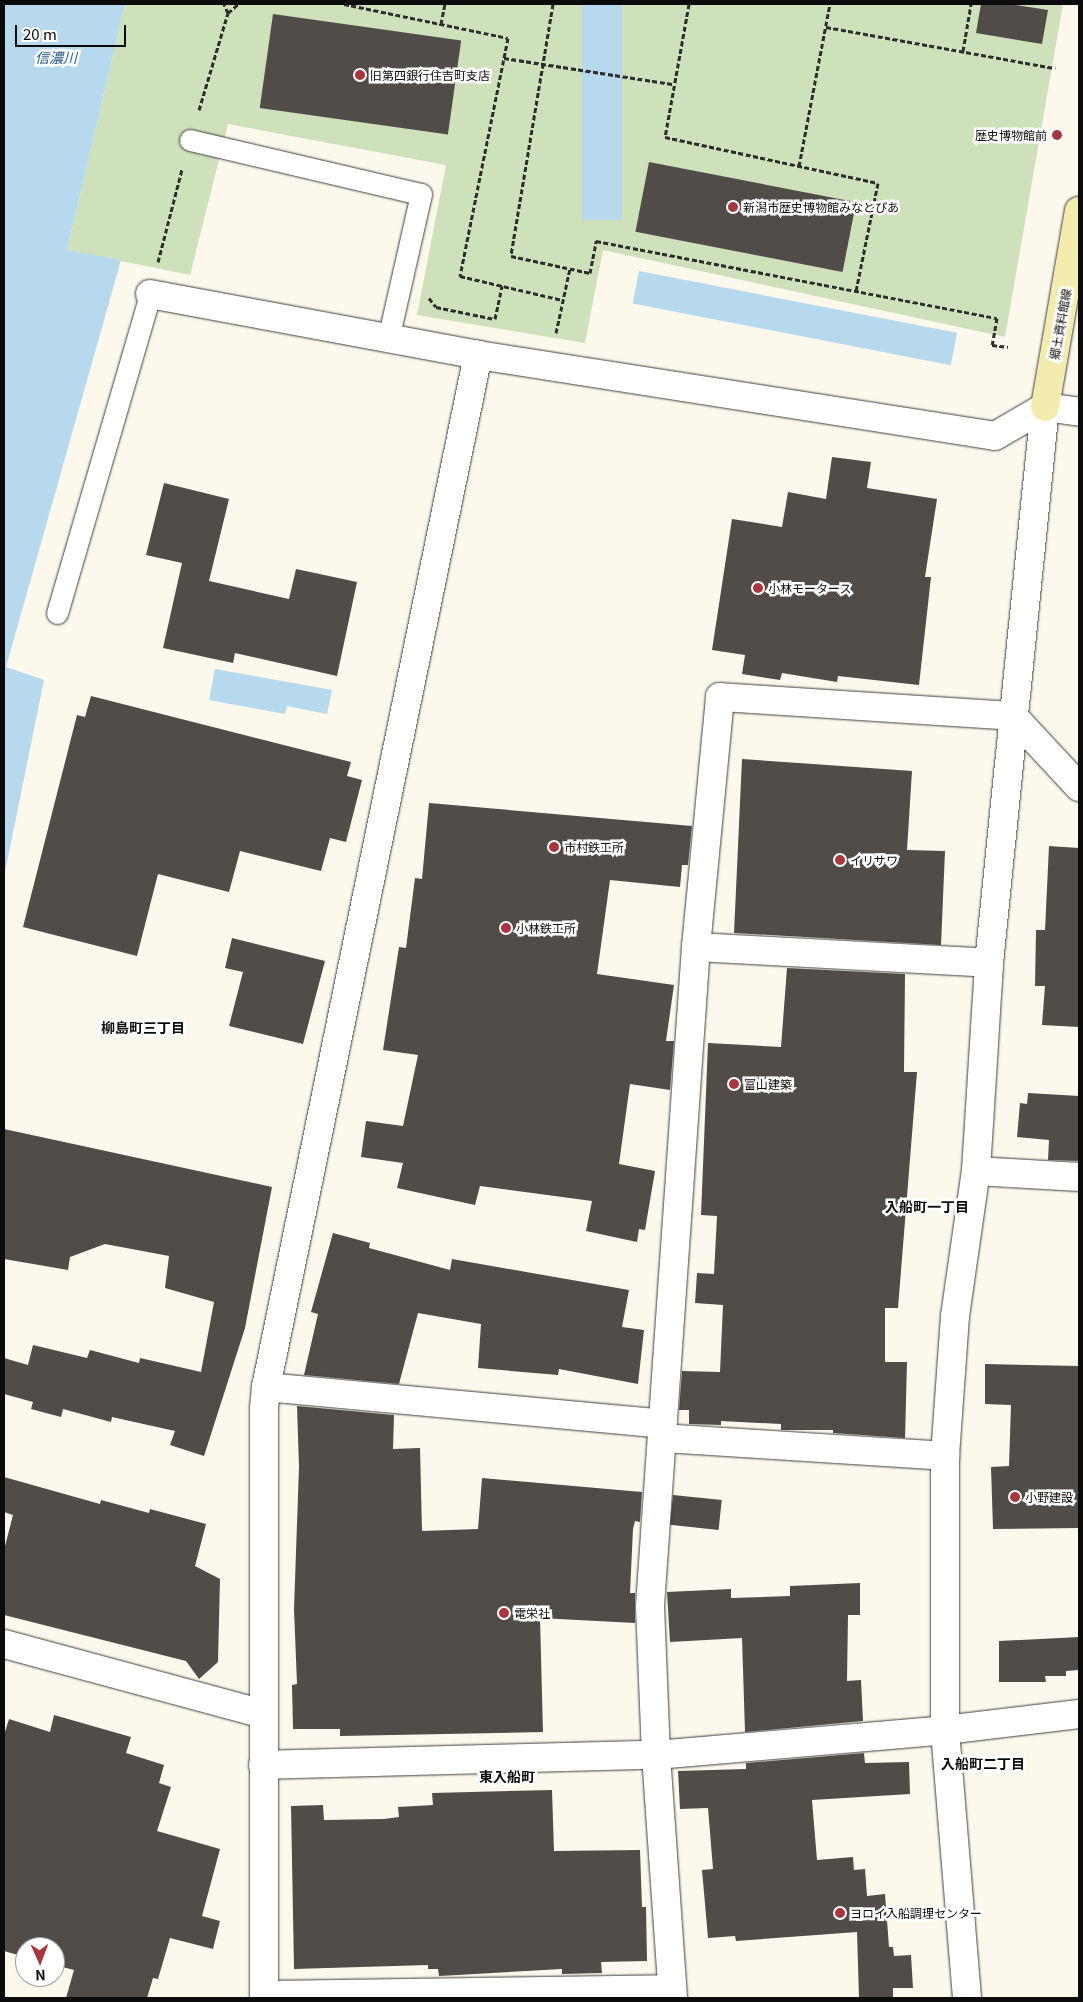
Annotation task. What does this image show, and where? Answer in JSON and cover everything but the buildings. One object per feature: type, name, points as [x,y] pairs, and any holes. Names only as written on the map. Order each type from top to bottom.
[{"type":"main road","name":"郷土資料館線","points":[[1045,407],[1074,264],[1079,211]]},
{"type":"street","points":[[150,294],[551,368],[995,436],[1045,407],[1079,412]]},
{"type":"street","points":[[478,355],[266,1387],[264,1409],[264,1997],[673,1994],[656,1755],[650,1606],[696,947],[720,698],[1013,716],[1079,787]]},
{"type":"street","points":[[967,1998],[945,1730],[945,1456],[955,1316],[976,1171],[989,963],[1045,407]]},
{"type":"street","points":[[696,947],[989,963]]},
{"type":"street","points":[[976,1171],[1079,1177]]},
{"type":"street","points":[[266,1387],[662,1431],[945,1456]]},
{"type":"street","points":[[4,1644],[263,1714]]},
{"type":"street","points":[[263,1765],[656,1755],[945,1730],[1079,1714]]},
{"type":"lane","points":[[190,140],[421,194],[388,338]]},
{"type":"lane","points":[[57,613],[150,294]]},
{"type":"path","points":[[228,13],[238,4]]},
{"type":"path","points":[[344,4],[508,38],[460,276],[562,300]]},
{"type":"path","points":[[440,24],[445,4]]},
{"type":"path","points":[[553,4],[512,256],[590,273],[596,241],[996,318],[992,345],[1008,347]]},
{"type":"path","points":[[690,4],[665,137],[878,183],[856,291]]},
{"type":"path","points":[[799,166],[830,4]]},
{"type":"path","points":[[963,51],[971,4]]},
{"type":"path","points":[[826,27],[1055,68]]},
{"type":"path","points":[[504,58],[672,84]]},
{"type":"path","points":[[551,368],[562,300],[570,268]]},
{"type":"path","points":[[436,306],[494,319],[502,286]]},
{"type":"green space","name":"新潟市歴史博物館みなとぴあ","points":[[125,4],[1063,4],[1005,337],[603,250],[585,343],[417,315],[446,165],[228,124],[190,275],[67,250]]},
{"type":"water","name":"信濃川","points":[[4,4],[125,4],[67,250],[121,260],[6,667],[44,680],[4,877]]},
{"type":"water","points":[[582,4],[622,4],[622,220],[582,220]]},
{"type":"water","points":[[639,271],[957,333],[951,365],[633,303]]},
{"type":"water","points":[[215,669],[332,690],[327,714],[287,706],[285,714],[209,700]]},
{"type":"place","name":"旧第四銀行住吉町支店","points":[[360,75]]},
{"type":"place","name":"歴史博物館前","points":[[1057,135]]},
{"type":"place","name":"新潟市歴史博物館みなとぴあ","points":[[733,207]]},
{"type":"place","name":"小林モータース","points":[[758,588]]},
{"type":"place","name":"市村鉄工所","points":[[554,847]]},
{"type":"place","name":"イリサワ","points":[[840,860]]},
{"type":"place","name":"小林鉄工所","points":[[506,928]]},
{"type":"place","name":"富山建築","points":[[734,1084]]},
{"type":"place","name":"小野建設","points":[[1015,1497]]},
{"type":"place","name":"電栄社","points":[[504,1613]]},
{"type":"place","name":"ヨロイ入船調理センター","points":[[840,1913]]},
{"type":"district","name":"柳島町三丁目","points":[[143,1027]]},
{"type":"district","name":"入船町一丁目","points":[[927,1206]]},
{"type":"district","name":"入船町二丁目","points":[[983,1763]]},
{"type":"district","name":"東入船町","points":[[507,1776]]}]
